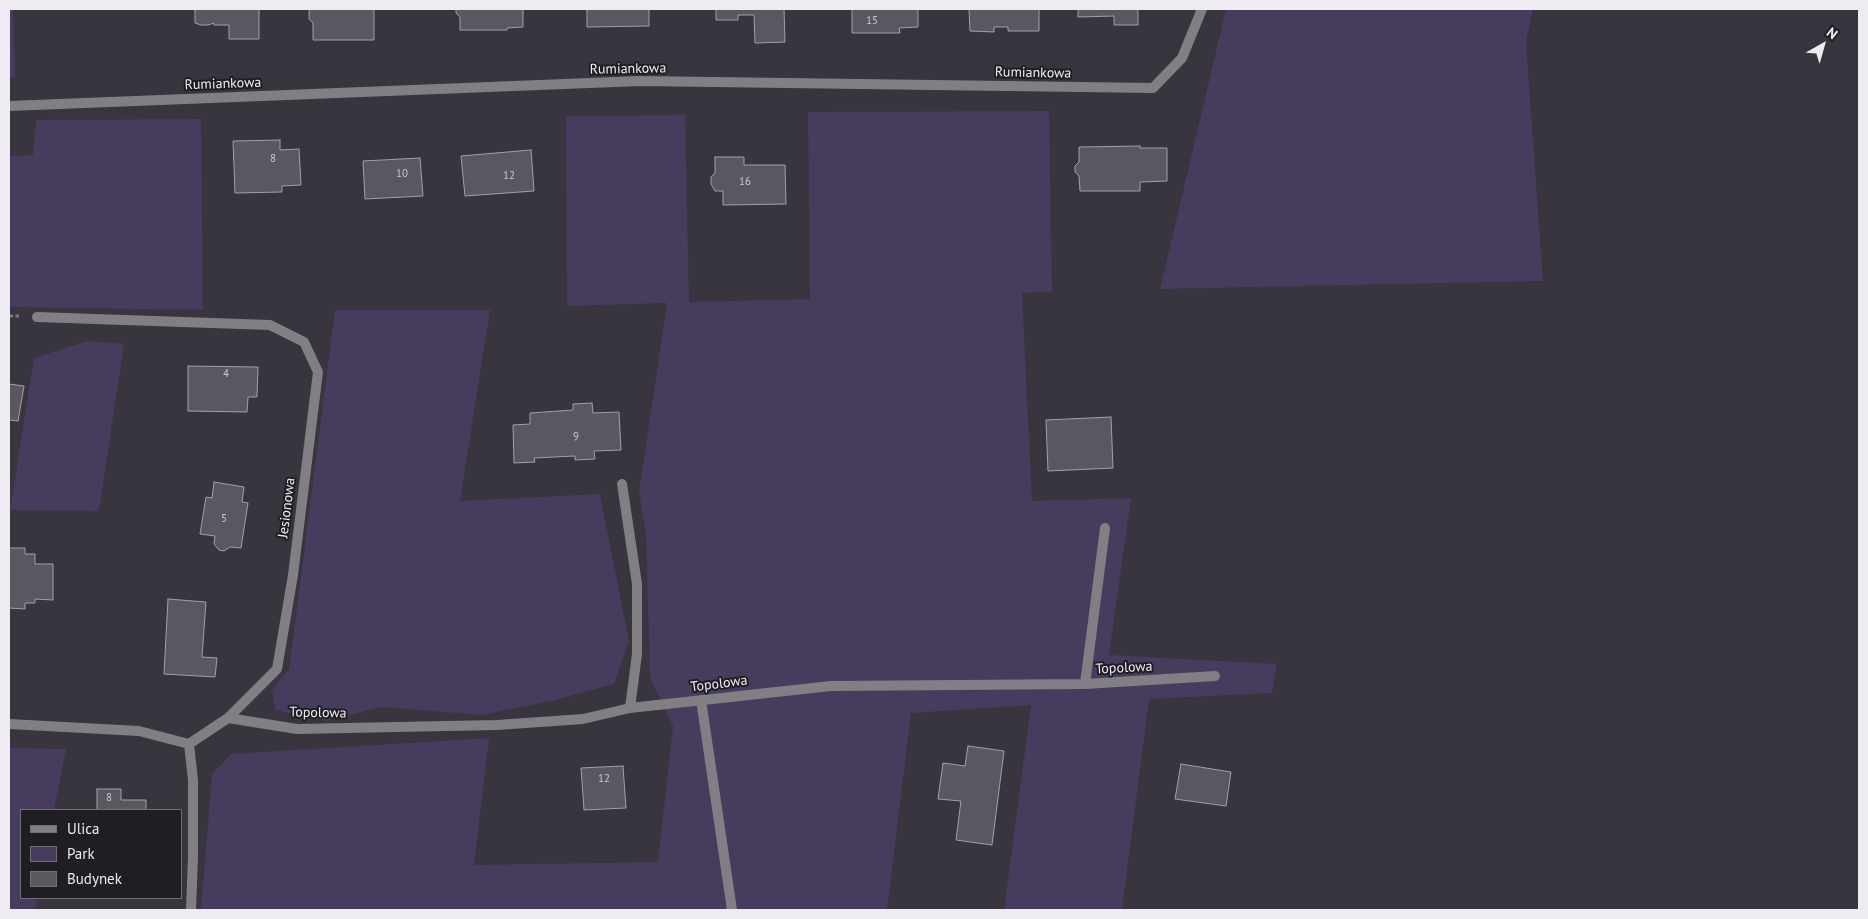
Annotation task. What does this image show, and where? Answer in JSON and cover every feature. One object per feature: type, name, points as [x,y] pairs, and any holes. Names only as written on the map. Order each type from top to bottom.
[{"type":"street","name":"Rumiankowa","points":[[9,106],[640,81],[1153,88],[1182,58],[1202,9]]},
{"type":"street","name":"Jesionowa","points":[[37,317],[270,325],[304,342],[318,372],[293,575],[277,669],[228,718],[190,744]]},
{"type":"street","points":[[622,484],[637,584],[637,654],[630,708]]},
{"type":"street","points":[[1085,684],[1105,528]]},
{"type":"street","name":"Topolowa","points":[[228,718],[297,729],[497,725],[583,719],[630,708],[831,686],[1085,684],[1215,676]]},
{"type":"street","points":[[701,700],[732,910]]},
{"type":"street","points":[[9,724],[139,731],[190,744],[193,789],[191,910]]},
{"type":"green space","points":[[9,9],[13,9],[15,77],[9,77]]},
{"type":"green space","points":[[1226,9],[1533,9],[1526,42],[1543,281],[1160,289]]},
{"type":"green space","points":[[1049,111],[1052,292],[1022,293],[1032,501],[1131,498],[1109,655],[1277,664],[1272,693],[1149,699],[1122,910],[1004,910],[1031,705],[911,713],[887,910],[201,910],[212,774],[231,754],[489,738],[474,865],[658,862],[673,726],[650,678],[646,533],[639,492],[667,303],[567,306],[566,116],[685,115],[689,302],[810,299],[808,112]]},
{"type":"green space","points":[[201,119],[203,310],[9,307],[9,156],[33,155],[36,120]]},
{"type":"green space","points":[[335,310],[490,310],[460,501],[600,494],[629,641],[614,684],[551,701],[482,715],[381,707],[327,721],[275,710],[272,689],[289,670]]},
{"type":"green space","points":[[88,341],[124,344],[99,511],[10,510],[34,358]]},
{"type":"green space","points":[[9,748],[66,749],[54,809],[20,809],[20,899],[37,899],[35,910],[9,910]]},
{"type":"building","points":[[195,9],[259,9],[259,39],[229,39],[229,25],[214,25],[214,23],[201,25],[195,23]]},
{"type":"building","points":[[311,9],[374,9],[374,40],[313,40],[313,23],[309,19],[309,11]]},
{"type":"building","points":[[456,9],[523,9],[523,27],[507,28],[507,30],[460,30],[460,17],[456,13]]},
{"type":"building","points":[[587,9],[649,9],[649,26],[587,27]]},
{"type":"building","points":[[716,9],[784,9],[785,42],[755,43],[754,15],[738,15],[738,20],[716,20]]},
{"type":"building","points":[[852,9],[918,9],[918,27],[899,28],[900,33],[852,33]]},
{"type":"building","points":[[969,9],[1039,9],[1039,31],[1008,31],[1008,27],[994,27],[994,32],[970,31]]},
{"type":"building","points":[[1078,9],[1138,9],[1138,25],[1114,25],[1114,16],[1078,17]]},
{"type":"building","points":[[280,140],[280,150],[299,149],[301,185],[282,186],[282,192],[235,193],[233,141]]},
{"type":"building","points":[[1140,146],[1140,148],[1167,148],[1167,181],[1140,182],[1140,191],[1080,191],[1079,176],[1075,172],[1075,166],[1079,162],[1079,147]]},
{"type":"building","points":[[531,150],[534,191],[465,196],[461,156]]},
{"type":"building","points":[[715,157],[744,157],[744,165],[785,165],[786,204],[723,205],[723,191],[715,191],[711,184],[711,177],[715,173]]},
{"type":"building","points":[[420,158],[423,196],[365,199],[363,161]]},
{"type":"building","points":[[188,366],[258,367],[257,397],[248,397],[247,412],[188,411]]},
{"type":"building","points":[[9,384],[24,386],[18,421],[9,420]]},
{"type":"building","points":[[592,403],[593,413],[619,412],[621,450],[594,451],[595,459],[575,460],[575,456],[534,458],[535,462],[514,463],[513,425],[530,424],[530,413],[573,410],[573,404]]},
{"type":"building","points":[[1111,417],[1113,468],[1048,471],[1046,420]]},
{"type":"building","points":[[214,482],[244,487],[242,502],[248,503],[241,548],[230,547],[224,551],[219,550],[214,544],[215,536],[200,534],[206,497],[212,498]]},
{"type":"building","points":[[9,548],[25,548],[25,554],[35,554],[35,564],[53,564],[53,600],[35,599],[35,603],[25,603],[25,609],[9,608]]},
{"type":"building","points":[[168,599],[206,602],[202,657],[217,658],[215,677],[164,674]]},
{"type":"building","points":[[968,746],[1004,751],[992,845],[956,840],[961,801],[938,799],[943,763],[965,766]]},
{"type":"building","points":[[1181,764],[1231,772],[1226,806],[1175,799]]},
{"type":"building","points":[[623,766],[626,808],[584,810],[581,768]]},
{"type":"building","points":[[97,789],[121,789],[121,800],[146,800],[146,809],[97,809]]}]
